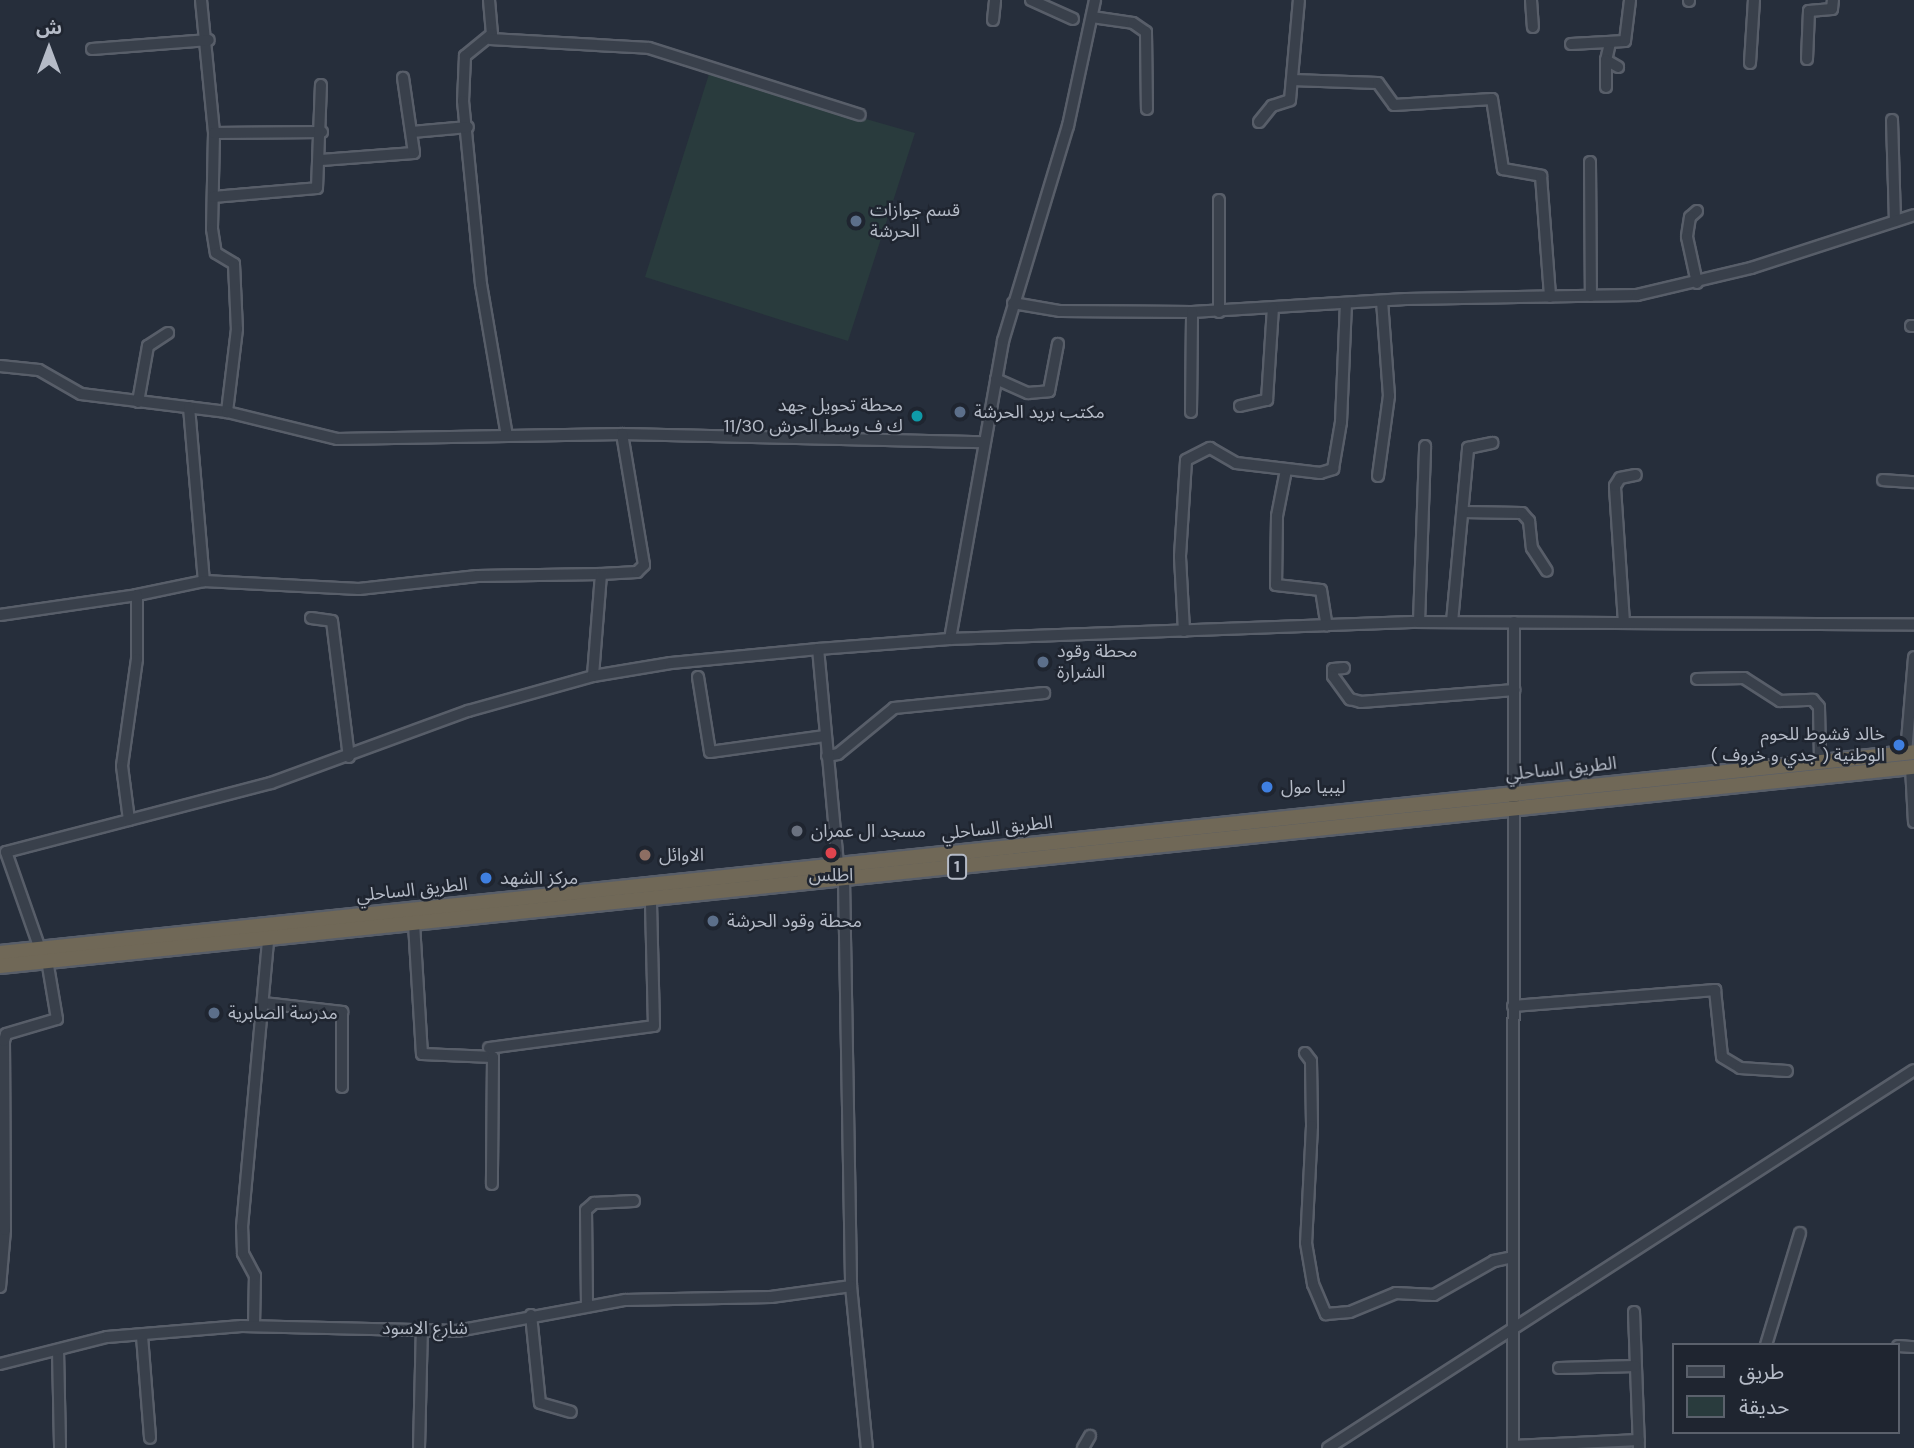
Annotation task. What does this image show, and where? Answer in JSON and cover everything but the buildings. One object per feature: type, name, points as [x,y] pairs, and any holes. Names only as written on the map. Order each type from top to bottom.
[{"type":"highway","name":"الطريق الساحلي","points":[[0,966],[44,955],[457,912],[838,864],[1910,752]]},
{"type":"highway","name":"الطريق الساحلي","points":[[0,953],[44,955],[268,940],[414,924],[457,912],[652,900],[1912,767]]},
{"type":"street","points":[[201,0],[209,40],[216,253],[234,264],[237,329],[227,412]]},
{"type":"street","points":[[489,0],[489,39]]},
{"type":"street","points":[[993,20],[995,0]]},
{"type":"street","points":[[950,639],[984,442],[1013,303],[1061,152],[1094,0]]},
{"type":"street","points":[[1259,122],[1272,106],[1289,101],[1299,0]]},
{"type":"street","points":[[1531,0],[1533,27]]},
{"type":"street","points":[[1571,44],[1610,43],[1627,38],[1630,0]]},
{"type":"street","points":[[1750,63],[1754,0]]},
{"type":"street","points":[[1807,59],[1809,11],[1832,9],[1833,0]]},
{"type":"street","points":[[1038,2],[1073,19]]},
{"type":"street","points":[[1092,17],[1133,23],[1146,32],[1147,109]]},
{"type":"street","points":[[507,436],[481,284],[463,63],[468,51],[489,39],[649,47],[860,115]]},
{"type":"street","points":[[92,49],[209,40]]},
{"type":"street","points":[[1606,87],[1606,60],[1610,43]]},
{"type":"street","points":[[1606,60],[1618,67]]},
{"type":"street","points":[[321,160],[412,155],[412,132],[403,78]]},
{"type":"street","points":[[1292,80],[1378,83],[1394,105],[1492,99],[1503,169],[1541,176],[1550,297]]},
{"type":"street","points":[[213,197],[316,189],[321,160],[321,85]]},
{"type":"street","points":[[1892,120],[1895,221]]},
{"type":"street","points":[[412,132],[468,127]]},
{"type":"street","points":[[214,133],[322,132]]},
{"type":"street","points":[[1590,162],[1591,296]]},
{"type":"street","points":[[1219,200],[1219,312]]},
{"type":"street","points":[[1697,211],[1690,217],[1687,237],[1698,283]]},
{"type":"street","points":[[1013,303],[1060,311],[1219,312],[1382,301],[1659,292],[1698,283],[1914,215]]},
{"type":"street","points":[[1378,476],[1388,396],[1382,301]]},
{"type":"street","points":[[1184,631],[1180,556],[1186,460],[1210,448],[1233,462],[1286,470],[1327,472],[1335,464],[1346,303]]},
{"type":"street","points":[[1240,406],[1267,400],[1273,308]]},
{"type":"street","points":[[1191,412],[1192,312]]},
{"type":"street","points":[[138,402],[148,346],[167,333]]},
{"type":"street","points":[[996,379],[1028,393],[1049,391],[1058,344]]},
{"type":"street","points":[[0,366],[39,370],[78,393],[227,412],[337,439],[622,434],[984,442]]},
{"type":"street","points":[[189,407],[204,581]]},
{"type":"street","points":[[0,615],[204,581],[359,589],[477,576],[638,572],[644,565],[622,434]]},
{"type":"street","points":[[1452,622],[1468,448],[1492,443]]},
{"type":"street","points":[[1419,622],[1425,446]]},
{"type":"street","points":[[1286,470],[1277,516],[1276,585],[1321,590],[1327,626]]},
{"type":"street","points":[[1624,623],[1615,486],[1620,478],[1636,475]]},
{"type":"street","points":[[1883,480],[1914,482]]},
{"type":"street","points":[[1463,512],[1522,513],[1529,521],[1532,548],[1547,571]]},
{"type":"street","points":[[593,676],[601,574]]},
{"type":"street","points":[[129,820],[122,766],[137,659],[137,594]]},
{"type":"street","points":[[311,618],[333,623],[349,757]]},
{"type":"street","points":[[0,1287],[2,1053],[6,1034],[57,1019],[44,955],[3,853],[349,757],[468,711],[593,676],[671,663],[950,639],[1419,622],[1914,625]]},
{"type":"street","points":[[1514,622],[1513,1447],[1639,1444],[1634,1312]]},
{"type":"street","points":[[818,649],[838,864]]},
{"type":"street","points":[[1910,752],[1914,657]]},
{"type":"street","points":[[1343,668],[1333,669],[1333,676],[1350,699],[1361,702],[1515,690]]},
{"type":"street","points":[[698,677],[710,752],[825,736]]},
{"type":"street","points":[[1696,679],[1744,678],[1757,682],[1780,701],[1813,699],[1819,707],[1820,761]]},
{"type":"street","points":[[827,756],[838,754],[894,708],[1044,693]]},
{"type":"street","points":[[1912,767],[1914,822]]},
{"type":"street","points":[[844,879],[851,1286],[867,1448]]},
{"type":"street","points":[[489,1048],[654,1026],[652,900]]},
{"type":"street","points":[[414,924],[422,1054],[493,1057],[492,1184]]},
{"type":"street","points":[[254,1326],[255,1276],[243,1253],[242,1227],[268,940]]},
{"type":"street","points":[[1513,1006],[1715,990],[1722,1058],[1740,1068],[1787,1071]]},
{"type":"street","points":[[263,1003],[342,1012],[342,1087]]},
{"type":"street","points":[[1305,1053],[1311,1061],[1312,1126],[1306,1243],[1313,1284],[1326,1314],[1350,1312],[1396,1293],[1434,1295],[1494,1261],[1513,1257]]},
{"type":"street","points":[[1328,1448],[1512,1333],[1525,1318],[1914,1070]]},
{"type":"street","points":[[587,1305],[586,1210],[594,1203],[634,1201]]},
{"type":"street","points":[[1767,1343],[1800,1233]]},
{"type":"street","name":"شارع الاسود","points":[[0,1364],[107,1337],[254,1326],[474,1329],[531,1315],[647,1298],[771,1297],[851,1286]]},
{"type":"street","points":[[531,1315],[540,1404],[571,1412]]},
{"type":"street","points":[[419,1448],[422,1329]]},
{"type":"street","points":[[142,1335],[150,1438]]},
{"type":"street","points":[[58,1350],[60,1448]]},
{"type":"street","points":[[1559,1368],[1635,1366]]},
{"type":"street","points":[[1083,1448],[1090,1436]]},
{"type":"green space","points":[[709,74],[915,133],[848,341],[645,277]]},
{"type":"place","name":"قسم جوازات الحرشة","points":[[856,221]]},
{"type":"place","name":"مكتب بريد الحرشة","points":[[960,412]]},
{"type":"place","name":"محطة تحويل جهد 11/30 ك ف وسط الحرش","points":[[917,416]]},
{"type":"place","name":"محطة وقود الشرارة","points":[[1043,662]]},
{"type":"place","name":"خالد قشوط للحوم الوطنية ( جدي و خروف )","points":[[1899,745]]},
{"type":"place","name":"ليبيا مول","points":[[1267,787]]},
{"type":"place","name":"مسجد ال عمران","points":[[797,831]]},
{"type":"place","name":"اطلس","points":[[831,853]]},
{"type":"place","name":"الاوائل","points":[[645,855]]},
{"type":"place","name":"مركز الشهد","points":[[486,878]]},
{"type":"place","name":"محطة وقود الحرشة","points":[[713,921]]},
{"type":"place","name":"مدرسة الصابرية","points":[[214,1013]]}]
